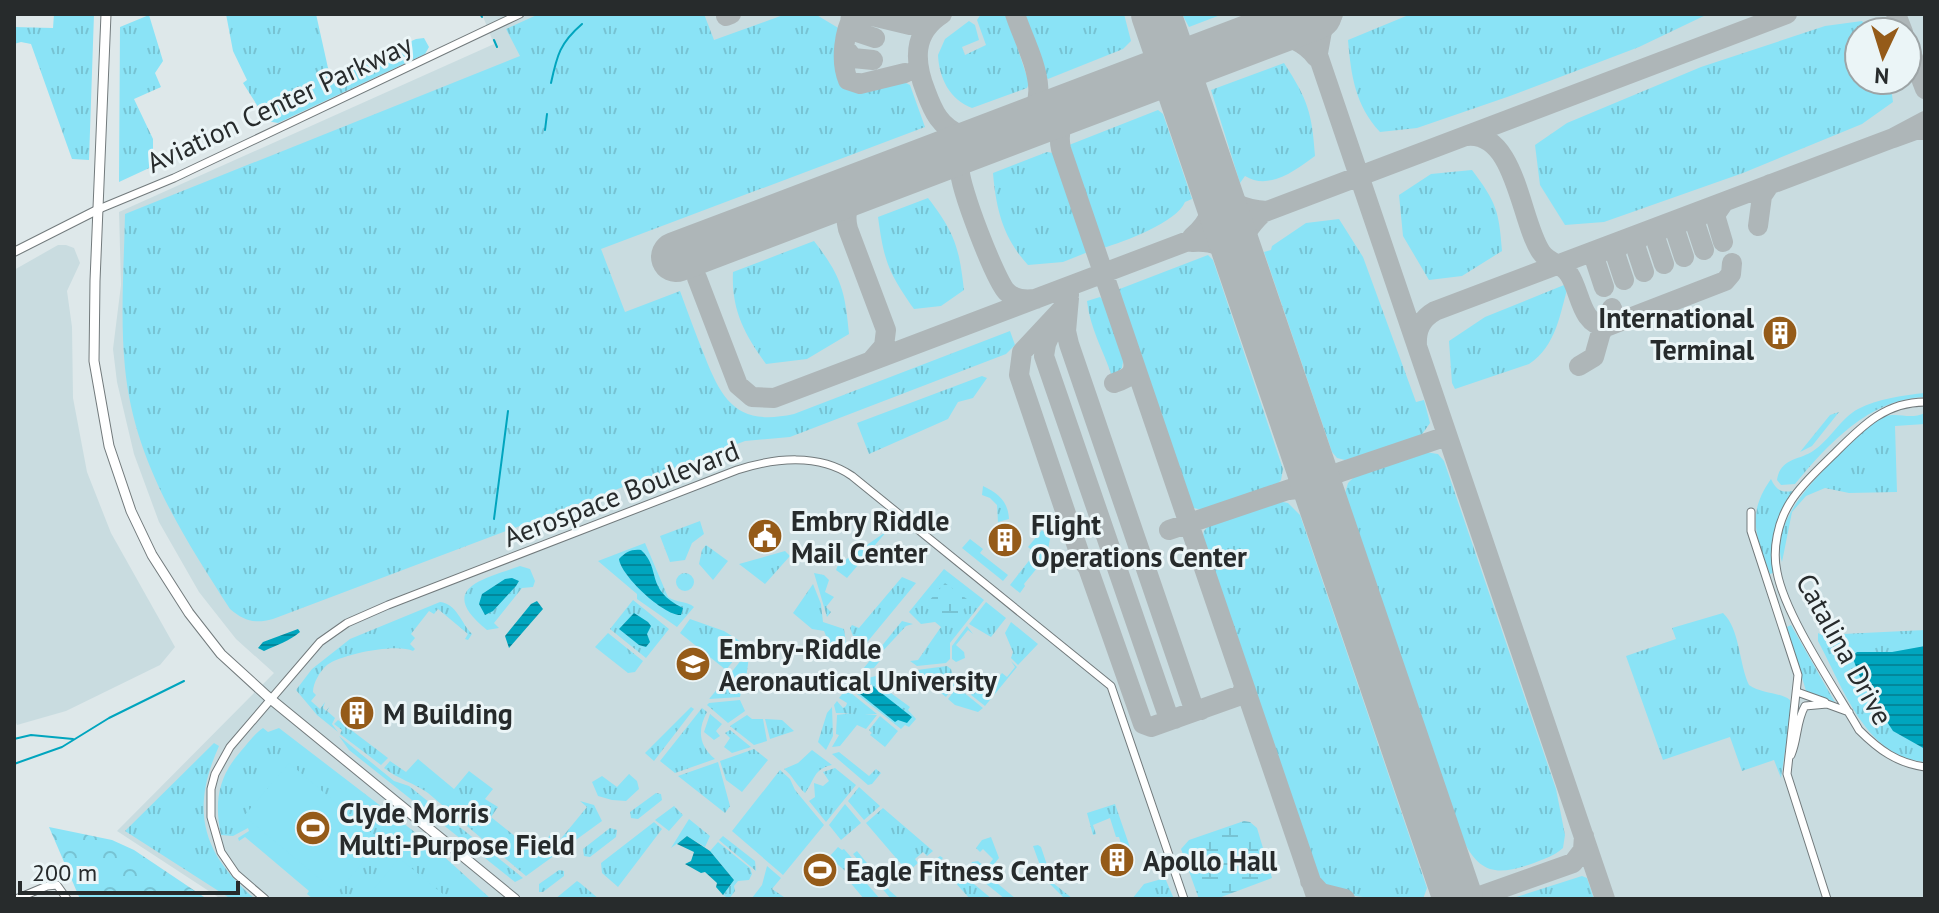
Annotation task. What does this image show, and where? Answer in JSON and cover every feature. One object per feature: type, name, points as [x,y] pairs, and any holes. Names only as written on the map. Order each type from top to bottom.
[{"type":"main road","points":[[106,14],[94,361],[106,434],[131,511],[152,555],[189,613],[221,654],[271,699],[515,899]]},
{"type":"street","name":"Aviation Center Parkway","points":[[99,209],[174,178],[520,14]]},
{"type":"street","points":[[14,252],[99,209]]},
{"type":"street","name":"Catalina Drive","points":[[1925,402],[1881,412],[1862,425],[1791,500],[1775,550],[1777,573],[1786,598],[1859,730],[1893,759],[1925,767]]},
{"type":"street","name":"Aerospace Boulevard","points":[[265,899],[236,874],[221,852],[212,825],[212,783],[221,761],[320,642],[361,616],[737,470],[756,464],[800,460],[828,463],[852,476],[1111,686],[1184,899]]},
{"type":"street","points":[[1751,512],[1751,531],[1798,675],[1787,760],[1791,790],[1827,899]]},
{"type":"street","points":[[1797,692],[1849,712]]},
{"type":"street","points":[[1787,760],[1796,744],[1800,715],[1805,706],[1827,704]]},
{"type":"street","points":[[16,899],[57,885],[67,899]]},
{"type":"shaded area","points":[[482,14],[1925,14],[1925,899],[221,899],[117,831],[274,673],[236,639],[199,592],[159,522],[134,454],[117,382],[113,349],[121,285],[119,212],[494,44]]},
{"type":"shaded area","points":[[58,245],[74,248],[80,263],[67,291],[72,327],[73,398],[87,472],[111,533],[175,647],[160,665],[66,711],[17,725],[14,718],[14,270]]},
{"type":"shaded area","points":[[641,550],[651,564],[663,594],[683,608],[681,615],[654,602],[627,575],[619,559],[631,551]]},
{"type":"shaded area","points":[[505,579],[519,581],[516,586],[493,611],[485,615],[479,604],[482,594]]},
{"type":"shaded area","points":[[537,601],[543,609],[509,648],[505,636],[531,604]]},
{"type":"shaded area","points":[[634,613],[651,626],[647,634],[650,642],[646,647],[619,629]]},
{"type":"shaded area","points":[[298,629],[300,632],[283,643],[264,651],[258,648],[263,642]]},
{"type":"shaded area","points":[[1925,646],[1925,749],[1893,731],[1863,685],[1852,656],[1857,652],[1892,652]]},
{"type":"shaded area","points":[[860,683],[870,684],[912,717],[907,723],[895,722],[855,690]]},
{"type":"shaded area","points":[[687,836],[710,851],[734,880],[723,895],[716,887],[717,883],[705,872],[701,873],[685,864],[691,861],[694,852],[677,844]]},
{"type":"green space","points":[[54,14],[94,14],[89,160],[72,159],[31,44],[14,44],[14,27],[53,28]]},
{"type":"green space","points":[[226,14],[316,14],[328,68],[336,75],[416,39],[424,38],[429,47],[425,54],[278,123],[267,121],[243,83],[247,80],[233,51]]},
{"type":"green space","points":[[539,14],[704,14],[714,40],[786,14],[815,14],[840,29],[838,68],[846,86],[854,90],[902,81],[910,85],[925,127],[601,249],[625,312],[680,291],[712,373],[736,407],[759,417],[794,414],[1010,331],[1015,345],[1006,354],[790,437],[745,441],[273,619],[245,619],[230,609],[194,552],[162,494],[138,434],[125,368],[125,214],[520,56],[506,29]]},
{"type":"green space","points":[[981,14],[1007,16],[1029,83],[1027,88],[972,108],[958,100],[947,87],[938,55],[945,39],[969,21],[975,25],[979,40],[962,47],[965,55],[986,45],[977,20]]},
{"type":"green space","points":[[1022,14],[1124,14],[1131,41],[1123,49],[1048,79],[1041,72]]},
{"type":"green space","points":[[1182,14],[1223,14],[1189,27]]},
{"type":"green space","points":[[1411,14],[1708,14],[1639,47],[1510,96],[1417,128],[1380,132],[1365,111],[1356,89],[1348,40]]},
{"type":"green space","points":[[149,15],[163,61],[155,73],[161,87],[134,99],[153,139],[153,149],[160,163],[119,182],[120,27]]},
{"type":"green space","points":[[1843,24],[1843,96],[1892,96],[1893,102],[1862,124],[1743,173],[1604,222],[1565,225],[1540,185],[1535,145],[1567,123],[1701,67],[1825,26]]},
{"type":"green space","points":[[1284,63],[1307,107],[1315,156],[1282,177],[1263,181],[1245,176],[1240,183],[1211,90]]},
{"type":"green space","points":[[1158,110],[1163,114],[1192,199],[1161,224],[1103,248],[1069,153],[1069,145]]},
{"type":"green space","points":[[1047,152],[1053,153],[1057,160],[1088,252],[1063,262],[1028,265],[1012,244],[1002,222],[993,173]]},
{"type":"green space","points":[[1472,170],[1495,207],[1502,251],[1462,276],[1429,280],[1403,236],[1399,195],[1431,174]]},
{"type":"green space","points":[[928,198],[954,241],[964,290],[941,306],[914,309],[888,266],[878,217]]},
{"type":"green space","points":[[1339,219],[1363,257],[1416,402],[1424,400],[1430,423],[1420,437],[1345,460],[1337,458],[1332,452],[1264,252],[1306,223]]},
{"type":"green space","points":[[814,241],[840,284],[849,334],[807,359],[766,364],[737,310],[733,272]]},
{"type":"green space","points":[[1208,255],[1213,260],[1283,469],[1281,480],[1274,488],[1205,511],[1194,508],[1188,500],[1117,290]]},
{"type":"green space","points":[[1569,283],[1552,338],[1538,357],[1529,364],[1455,389],[1449,341],[1485,317]]},
{"type":"green space","points":[[1100,297],[1107,304],[1124,355],[1122,368],[1112,376],[1094,330],[1087,301]]},
{"type":"green space","points":[[982,376],[987,378],[973,398],[958,402],[948,419],[869,454],[857,423]]},
{"type":"green space","points":[[1925,393],[1925,397],[1886,406],[1851,426],[1795,484],[1781,485],[1777,480],[1782,467],[1819,446],[1858,409],[1882,400]]},
{"type":"green space","points":[[1839,412],[1812,446],[1800,452],[1830,415]]},
{"type":"green space","points":[[1925,413],[1925,424],[1895,426],[1897,492],[1849,493],[1825,488],[1806,496],[1792,512],[1782,562],[1780,543],[1785,524],[1796,504],[1826,467],[1873,422],[1888,416]]},
{"type":"green space","points":[[1425,452],[1438,454],[1444,461],[1556,789],[1565,835],[1563,848],[1545,859],[1511,870],[1492,870],[1484,866],[1463,840],[1345,493],[1354,477]]},
{"type":"green space","points":[[1771,479],[1779,490],[1793,491],[1775,530],[1773,573],[1770,574],[1758,537],[1756,515],[1758,503]]},
{"type":"green space","points":[[983,486],[1001,498],[1007,507],[1009,519],[998,522],[997,505],[982,495]]},
{"type":"green space","points":[[1277,501],[1288,503],[1300,515],[1427,888],[1423,899],[1350,895],[1324,886],[1317,879],[1202,542],[1204,531],[1210,524]]},
{"type":"green space","points":[[700,521],[704,534],[692,543],[685,560],[670,562],[660,536]]},
{"type":"green space","points":[[1042,530],[1050,539],[1045,564],[1042,562],[1020,593],[1010,585],[1035,553],[1028,547]]},
{"type":"green space","points":[[887,531],[847,578],[836,570],[838,565]]},
{"type":"green space","points":[[970,539],[983,549],[980,553],[1008,575],[1003,581],[962,548]]},
{"type":"green space","points":[[645,543],[668,597],[694,607],[677,627],[637,599],[637,594],[598,561]]},
{"type":"green space","points":[[706,545],[728,561],[713,580],[699,564]]},
{"type":"green space","points":[[785,551],[790,556],[765,584],[739,564]]},
{"type":"green space","points":[[520,566],[530,569],[535,581],[533,587],[522,588],[494,623],[499,628],[487,630],[472,616],[465,604],[465,595],[470,587],[480,581]]},
{"type":"green space","points":[[944,569],[984,600],[950,643],[950,659],[946,663],[917,666],[910,661],[918,660],[941,627],[935,622],[921,624],[909,612]]},
{"type":"green space","points":[[681,573],[689,573],[694,582],[692,589],[681,591],[676,586],[676,578]]},
{"type":"green space","points":[[814,573],[824,575],[829,580],[825,592],[834,597],[826,607],[831,612],[827,617]]},
{"type":"green space","points":[[902,577],[916,583],[859,652],[850,628],[852,625],[859,628]]},
{"type":"green space","points":[[945,583],[971,602],[951,622],[926,608]]},
{"type":"green space","points":[[813,584],[821,604],[823,622],[844,629],[848,657],[829,643],[824,631],[812,629],[793,613]]},
{"type":"green space","points":[[633,600],[669,629],[646,658],[610,629]]},
{"type":"green space","points":[[440,602],[451,606],[472,634],[468,640],[465,639],[468,634],[438,609],[434,614],[429,611],[411,634],[415,638],[410,644],[415,649],[413,651],[395,648],[357,654],[334,661],[322,670],[313,689],[316,695],[311,701],[320,709],[325,702],[323,708],[326,711],[330,706],[327,711],[335,718],[332,724],[338,732],[317,715],[296,690],[312,669],[350,639]]},
{"type":"green space","points":[[986,602],[1006,618],[991,637],[969,624]]},
{"type":"green space","points":[[1723,613],[1733,628],[1749,685],[1790,700],[1781,778],[1774,760],[1742,771],[1730,737],[1663,760],[1626,656],[1676,639],[1672,628]]},
{"type":"green space","points":[[690,619],[724,631],[746,645],[726,670],[680,633]]},
{"type":"green space","points":[[902,621],[913,624],[906,626],[880,654],[883,657],[874,668],[863,669]]},
{"type":"green space","points":[[1011,622],[1038,644],[1018,665],[1011,658],[1013,652],[1005,633]]},
{"type":"green space","points":[[1791,625],[1835,702],[1806,691],[1787,627]]},
{"type":"green space","points":[[967,626],[973,634],[968,630],[956,645],[964,652],[965,658],[956,662],[952,659],[952,646]]},
{"type":"green space","points":[[1925,630],[1925,762],[1904,757],[1871,734],[1847,698],[1818,641],[1818,633]]},
{"type":"green space","points":[[608,633],[643,661],[635,672],[628,673],[595,647]]},
{"type":"green space","points":[[750,649],[745,686],[730,674]]},
{"type":"green space","points":[[1011,661],[1017,667],[985,706],[971,695],[979,686],[988,690],[1002,673],[1007,677],[1015,667]]},
{"type":"green space","points":[[947,666],[951,669],[955,685],[946,697],[919,676],[911,676],[917,670]]},
{"type":"green space","points":[[728,676],[742,688],[740,697],[709,699]]},
{"type":"green space","points":[[876,676],[886,684],[884,688],[910,707],[908,710],[916,719],[909,727],[905,725],[901,729],[848,687],[854,678],[859,680]]},
{"type":"green space","points":[[957,687],[983,708],[978,712],[955,705],[948,699]]},
{"type":"green space","points":[[846,689],[877,714],[836,713],[834,705],[837,701],[843,708],[846,706],[847,703],[839,698]]},
{"type":"green space","points":[[740,700],[745,711],[728,723],[707,705],[709,703]]},
{"type":"green space","points":[[691,707],[694,709],[654,761],[645,753]]},
{"type":"green space","points":[[832,707],[833,736],[826,750],[818,742],[827,713]]},
{"type":"green space","points":[[702,708],[707,712],[701,737],[715,759],[675,773],[660,761]]},
{"type":"green space","points":[[710,714],[722,724],[716,731],[720,736],[714,740],[704,732]]},
{"type":"green space","points":[[747,715],[752,719],[763,719],[767,741],[754,745],[730,726]]},
{"type":"green space","points":[[837,715],[877,715],[866,729],[857,725],[840,746],[832,747],[839,735],[836,734]]},
{"type":"green space","points":[[880,716],[898,731],[885,747],[870,735],[869,730]]},
{"type":"green space","points":[[765,719],[782,720],[794,731],[770,739]]},
{"type":"green space","points":[[338,720],[388,758],[381,765],[340,734],[342,730],[334,724]]},
{"type":"green space","points":[[263,728],[268,732],[279,728],[429,843],[491,899],[313,899],[307,894],[309,891],[245,837],[239,841],[238,838],[249,831],[248,828],[233,836],[221,835],[218,801],[223,780],[233,761]]},
{"type":"green space","points":[[730,730],[751,747],[732,753],[724,747],[730,738],[725,733]]},
{"type":"green space","points":[[339,736],[394,781],[409,786],[523,878],[515,882],[349,750]]},
{"type":"green space","points":[[214,743],[219,746],[205,791],[206,830],[223,865],[255,899],[231,899],[125,831]]},
{"type":"green space","points":[[754,749],[768,760],[742,792],[726,780],[720,761]]},
{"type":"green space","points":[[812,750],[832,765],[818,772],[805,793],[784,769],[798,763]]},
{"type":"green space","points":[[839,752],[869,776],[876,769],[881,773],[868,785],[832,754]]},
{"type":"green space","points":[[418,759],[454,789],[469,771],[493,789],[485,799],[498,807],[491,817],[526,845],[534,838],[543,845],[550,835],[559,841],[587,807],[580,801],[594,805],[602,821],[526,876],[428,793],[384,768],[390,761],[406,772]]},
{"type":"green space","points":[[718,762],[730,806],[725,813],[678,776]]},
{"type":"green space","name":"Clyde Morris Multi-Purpose Field","points":[[289,763],[381,841],[337,893],[244,816]]},
{"type":"green space","points":[[835,768],[856,785],[826,822],[809,801],[815,797],[814,783],[823,786],[829,781],[823,772]]},
{"type":"green space","points":[[780,770],[824,825],[783,875],[732,831]]},
{"type":"green space","points":[[629,774],[637,781],[639,789],[626,801],[598,796],[592,782],[602,776],[617,787]]},
{"type":"green space","points":[[859,787],[880,806],[864,820],[848,801]]},
{"type":"green space","points":[[656,793],[661,794],[662,800],[638,819],[631,818],[630,812]]},
{"type":"green space","points":[[845,804],[861,823],[841,840],[829,825]]},
{"type":"green space","points":[[1115,804],[1134,859],[1129,870],[1110,818],[1093,825],[1096,834],[1093,835],[1087,813]]},
{"type":"green space","points":[[674,806],[683,815],[669,831],[655,820]]},
{"type":"green space","points":[[883,808],[933,851],[927,856],[923,852],[915,859],[918,863],[908,872],[866,823]]},
{"type":"green space","points":[[689,819],[710,836],[705,847],[687,836],[671,848]]},
{"type":"green space","points":[[1244,821],[1257,828],[1272,878],[1216,899],[1199,899],[1181,849],[1189,840]]},
{"type":"green space","points":[[654,822],[662,829],[618,887],[602,873],[601,863]]},
{"type":"green space","points":[[49,827],[112,840],[134,850],[207,899],[80,899]]},
{"type":"green space","points":[[610,828],[617,830],[616,837],[590,857],[584,856],[583,849]]},
{"type":"green space","points":[[723,836],[755,861],[756,871],[719,840]]},
{"type":"green space","points":[[991,837],[999,858],[986,874],[1015,898],[1005,899],[969,870],[972,862],[978,861],[986,868],[993,859],[983,849],[980,852],[976,848],[982,840]]},
{"type":"green space","points":[[718,842],[750,868],[752,874],[749,880],[738,881],[729,899],[723,895],[734,880],[710,851]]},
{"type":"green space","points":[[1038,845],[1053,883],[1073,899],[1065,899],[1045,879],[1033,846]]},
{"type":"green space","points":[[838,847],[844,849],[870,879],[866,883],[856,872],[851,876],[829,857]]},
{"type":"green space","points":[[857,851],[897,897],[891,899],[853,854]]},
{"type":"green space","points":[[940,856],[943,858],[939,862],[946,869],[951,865],[992,899],[970,899],[935,860]]},
{"type":"green space","points":[[399,858],[449,899],[366,899]]},
{"type":"green space","points":[[767,866],[781,878],[772,889],[787,899],[752,898],[762,885]]},
{"type":"green space","points":[[559,870],[564,871],[564,876],[539,892],[539,884]]},
{"type":"green space","points":[[856,871],[880,899],[864,899],[849,881]]},
{"type":"green space","points":[[1582,876],[1587,878],[1594,899],[1510,899]]},
{"type":"green space","points":[[1165,878],[1174,899],[1132,899],[1144,884]]},
{"type":"green space","points":[[577,881],[599,899],[555,899]]},
{"type":"waterway","points":[[551,83],[560,50],[582,24]]},
{"type":"waterway","points":[[494,40],[497,47]]},
{"type":"waterway","points":[[545,130],[547,114]]},
{"type":"waterway","points":[[494,519],[508,411]]},
{"type":"waterway","points":[[14,764],[62,747],[109,718],[184,681]]},
{"type":"waterway","points":[[14,739],[31,735],[73,739]]},
{"type":"taxiway","points":[[726,16],[731,14]]},
{"type":"taxiway","points":[[854,14],[844,46],[848,80],[860,84],[905,73]]},
{"type":"taxiway","points":[[864,14],[910,25],[937,15]]},
{"type":"taxiway","points":[[942,14],[925,30],[918,49],[919,70],[931,106],[938,118],[954,132],[975,137],[998,135]]},
{"type":"taxiway","points":[[1015,14],[1037,76],[1038,91],[1036,106],[1029,118],[1015,129]]},
{"type":"taxiway","points":[[1261,35],[1283,14]]},
{"type":"taxiway","points":[[1304,14],[1605,899]]},
{"type":"taxiway","points":[[1318,53],[1322,31],[1333,14]]},
{"type":"taxiway","points":[[697,278],[738,385],[752,397],[774,398],[1787,14]]},
{"type":"taxiway","points":[[851,15],[850,23],[854,31],[875,38]]},
{"type":"taxiway","points":[[1260,36],[1276,35],[1291,39],[1305,46],[1316,57]]},
{"type":"taxiway","points":[[845,48],[853,58],[873,60]]},
{"type":"taxiway","points":[[1923,84],[1925,89]]},
{"type":"taxiway","points":[[1079,104],[1062,124],[1061,149],[1317,899]]},
{"type":"taxiway","points":[[1925,121],[1893,138],[1915,130],[1925,130]]},
{"type":"taxiway","points":[[1467,136],[1483,138],[1496,148],[1506,162],[1541,252],[1569,274],[1586,314],[1597,325],[1606,327],[1725,281],[1731,274],[1732,263]]},
{"type":"taxiway","points":[[1417,346],[1420,326],[1435,311],[1893,138]]},
{"type":"taxiway","points":[[977,143],[968,151],[960,169],[979,232],[1007,292],[1020,299],[1036,299]]},
{"type":"taxiway","points":[[871,361],[884,346],[886,330],[846,220],[853,199],[878,180]]},
{"type":"taxiway","points":[[1192,237],[1211,212],[1213,180]]},
{"type":"taxiway","points":[[1214,182],[1223,195],[1236,204],[1267,211]]},
{"type":"taxiway","points":[[1758,226],[1762,196],[1770,184]]},
{"type":"taxiway","points":[[1723,242],[1715,215],[1724,202]]},
{"type":"taxiway","points":[[1704,250],[1695,223],[1705,209]]},
{"type":"taxiway","points":[[1241,262],[1241,248],[1246,235],[1263,213]]},
{"type":"taxiway","points":[[1684,257],[1675,230],[1685,217]]},
{"type":"taxiway","points":[[1664,225],[1655,237],[1664,264]]},
{"type":"taxiway","points":[[1644,232],[1635,245],[1644,272]]},
{"type":"taxiway","points":[[1624,280],[1615,253],[1625,239]]},
{"type":"taxiway","points":[[1192,242],[1219,246],[1241,262]]},
{"type":"taxiway","points":[[1604,247],[1595,260],[1604,287]]},
{"type":"taxiway","points":[[1069,295],[1063,308],[1022,352],[1019,375],[1081,558],[1088,568],[1143,724],[1151,727],[1241,695],[1244,687]]},
{"type":"taxiway","points":[[1069,298],[1066,331],[1069,344],[1193,706],[1201,710]]},
{"type":"taxiway","points":[[1579,366],[1594,357],[1601,332],[1614,318],[1612,308]]},
{"type":"taxiway","points":[[1055,324],[1044,356],[1167,713],[1175,719]]},
{"type":"taxiway","points":[[1114,383],[1131,373],[1133,361]]},
{"type":"taxiway","points":[[1169,530],[1447,436]]},
{"type":"taxiway","points":[[1291,489],[1301,481],[1305,472],[1305,448]]},
{"type":"taxiway","points":[[1290,490],[1304,490],[1314,495],[1328,516]]},
{"type":"taxiway","points":[[1449,874],[1462,891],[1483,895],[1573,863],[1583,850],[1584,836]]},
{"type":"taxiway","points":[[1310,881],[1321,893],[1345,899]]},
{"type":"runway","points":[[1156,14],[1458,899]]},
{"type":"runway","points":[[676,257],[1317,14]]},
{"type":"place","name":"International Terminal","points":[[1780,333]]},
{"type":"place","name":"Embry Riddle Mail Center","points":[[765,536]]},
{"type":"place","name":"Flight Operations Center","points":[[1005,540]]},
{"type":"place","name":"Embry-Riddle Aeronautical University","points":[[693,664]]},
{"type":"place","name":"M Building","points":[[357,713]]},
{"type":"place","name":"Clyde Morris Multi-Purpose Field","points":[[313,828]]},
{"type":"place","name":"Apollo Hall","points":[[1117,860]]},
{"type":"place","name":"Eagle Fitness Center","points":[[820,870]]}]
